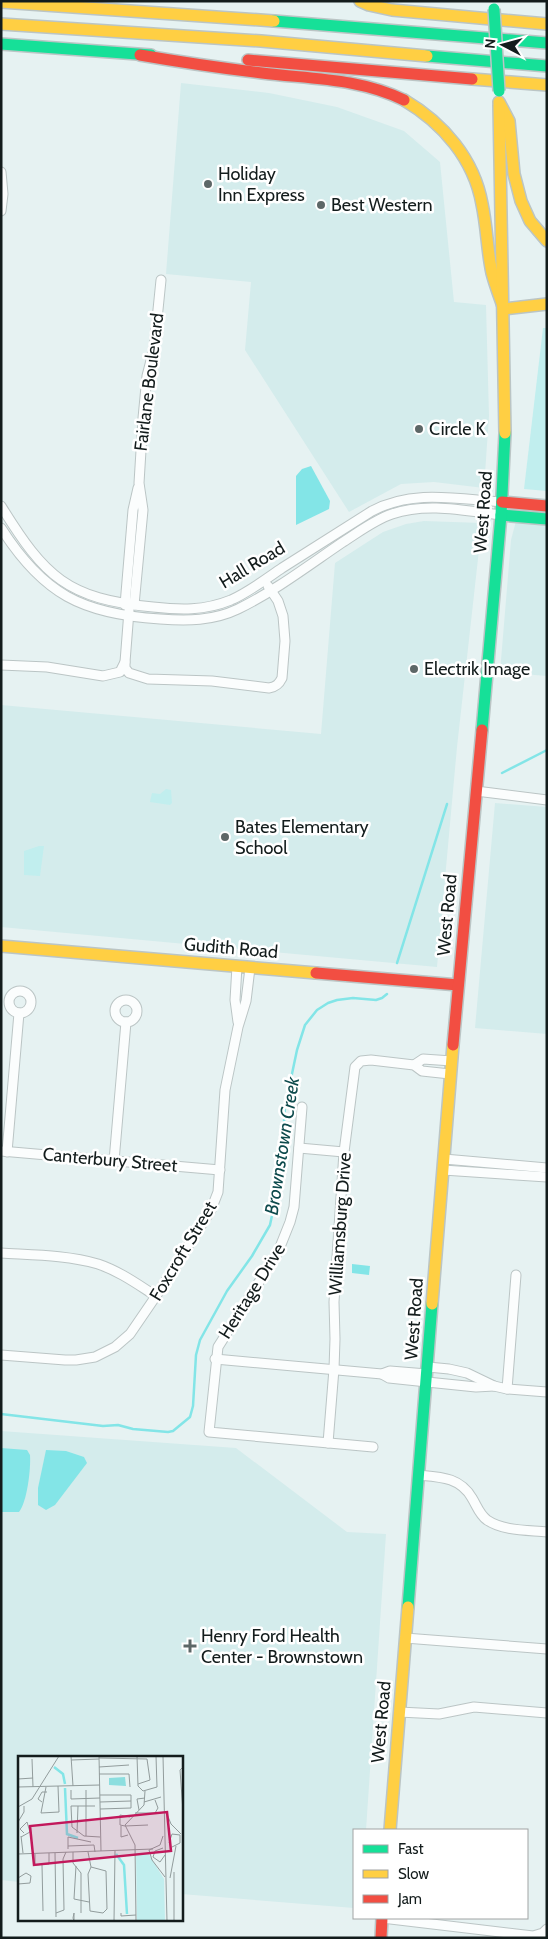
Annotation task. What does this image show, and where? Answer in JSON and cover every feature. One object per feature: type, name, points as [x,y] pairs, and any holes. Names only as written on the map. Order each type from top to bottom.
[{"type":"main road","points":[[360,1],[368,5],[392,10],[547,24]]},
{"type":"main road","points":[[1,2],[246,18],[547,43]]},
{"type":"main road","name":"West Road","points":[[390,1829],[450,1074],[502,502],[506,414],[499,97],[494,5]]},
{"type":"main road","points":[[1,24],[261,41],[547,66]]},
{"type":"main road","points":[[1,44],[140,55],[237,59],[547,85]]},
{"type":"main road","points":[[140,55],[206,66],[353,83],[386,92],[422,112],[450,137],[466,159],[476,180],[485,216],[492,273],[504,309],[547,304]]},
{"type":"main road","points":[[499,97],[510,121],[514,174],[521,201],[530,222],[547,241]]},
{"type":"main road","name":"Hall Road","points":[[502,502],[547,506]]},
{"type":"main road","name":"Hall Road","points":[[501,515],[547,519]]},
{"type":"main road","name":"Gudith Road","points":[[1,946],[458,984]]},
{"type":"main road","points":[[381,1938],[382,1919]]},
{"type":"street","points":[[1,172],[3,194],[1,211]]},
{"type":"street","name":"Fairlane Boulevard","points":[[124,662],[143,510],[139,483],[147,376],[154,349],[161,280]]},
{"type":"street","points":[[419,497],[420,508]]},
{"type":"street","name":"Hall Road","points":[[1,506],[34,556],[60,580],[92,597],[130,605],[181,610],[206,608],[233,599],[384,504],[419,497],[502,502]]},
{"type":"street","name":"Hall Road","points":[[1,528],[25,563],[53,588],[73,600],[90,608],[129,616],[182,620],[208,619],[236,610],[385,516],[420,508],[501,515]]},
{"type":"street","points":[[356,521],[361,530]]},
{"type":"street","points":[[1,528],[11,522]]},
{"type":"street","points":[[124,662],[129,673],[148,679],[212,681],[269,688],[275,687],[282,678],[285,625],[280,605],[264,580]]},
{"type":"street","points":[[1,665],[47,667],[103,676],[120,672],[124,662]]},
{"type":"street","points":[[476,791],[547,800]]},
{"type":"street","name":"Foxcroft Street","points":[[237,966],[235,1000],[238,1027]]},
{"type":"street","name":"Foxcroft Street","points":[[1,1355],[65,1360],[95,1357],[123,1341],[135,1328],[156,1296],[211,1210],[218,1192],[225,1090],[238,1027],[246,1001],[250,968]]},
{"type":"street","points":[[4,1151],[19,1013]]},
{"type":"street","points":[[114,1161],[126,1022]]},
{"type":"street","name":"Williamsburg Drive","points":[[414,1065],[423,1059],[452,1061]]},
{"type":"street","name":"Williamsburg Drive","points":[[328,1443],[336,1339],[334,1302],[344,1152],[354,1071],[357,1065],[366,1060],[414,1065],[422,1071],[450,1074]]},
{"type":"street","name":"Heritage Drive","points":[[302,1107],[294,1207],[285,1238],[220,1342],[215,1359],[209,1432],[373,1447]]},
{"type":"street","points":[[299,1148],[344,1152]]},
{"type":"street","name":"Canterbury Street","points":[[4,1151],[220,1170]]},
{"type":"street","points":[[443,1164],[544,1167],[544,1177],[443,1164]]},
{"type":"street","points":[[1,1253],[76,1259],[98,1264],[115,1271],[156,1296]]},
{"type":"street","points":[[507,1389],[516,1275]]},
{"type":"street","points":[[215,1359],[382,1374],[390,1378],[427,1376],[476,1387],[494,1386]]},
{"type":"street","points":[[427,1376],[449,1368],[467,1373],[494,1386],[507,1389],[547,1392]]},
{"type":"street","points":[[418,1475],[444,1478],[457,1482],[467,1490],[482,1515],[501,1527],[547,1532]]},
{"type":"street","points":[[405,1638],[547,1649]]},
{"type":"street","points":[[399,1712],[439,1714],[474,1707],[547,1713]]},
{"type":"street","points":[[390,1919],[532,1936],[543,1933],[547,1929]]},
{"type":"shaded area","points":[[181,83],[269,93],[337,107],[404,131],[440,162],[454,302],[486,305],[489,416],[484,488],[434,482],[401,484],[349,512],[245,350],[251,282],[166,274]]},
{"type":"shaded area","points":[[543,328],[547,328],[547,491],[524,489]]},
{"type":"shaded area","name":"Bates Elementary School","points":[[424,521],[482,523],[457,747],[437,967],[1,927],[1,705],[321,734],[335,563],[383,532],[406,524]]},
{"type":"shaded area","points":[[516,521],[547,524],[547,676],[500,672],[511,540]]},
{"type":"shaded area","points":[[166,789],[171,790],[172,803],[170,805],[150,802],[152,793],[160,794]]},
{"type":"shaded area","points":[[495,803],[547,807],[547,1034],[475,1028]]},
{"type":"shaded area","points":[[44,846],[40,876],[24,875],[24,851]]},
{"type":"shaded area","name":"Henry Ford Health Center - Brownstown","points":[[1,1431],[236,1448],[347,1532],[386,1534],[366,1829],[353,1829],[353,1908],[182,1894],[182,1756],[18,1756],[18,1882],[1,1880]]},
{"type":"water","points":[[311,466],[330,501],[329,509],[296,525],[296,476],[302,469]]},
{"type":"water","points":[[352,1264],[370,1266],[369,1275],[352,1273]]},
{"type":"water","points":[[1,1448],[27,1450],[30,1455],[28,1485],[19,1512],[1,1512]]},
{"type":"water","points":[[46,1450],[66,1451],[84,1457],[87,1463],[55,1505],[46,1510],[38,1505],[38,1488]]},
{"type":"waterway","name":"Brownstown Creek","points":[[502,773],[547,750]]},
{"type":"waterway","name":"Brownstown Creek","points":[[397,963],[447,804]]},
{"type":"waterway","name":"Brownstown Creek","points":[[1,1414],[103,1426],[118,1425],[133,1429],[168,1432],[173,1431],[190,1417],[193,1406],[196,1355],[200,1340],[227,1291],[252,1256],[270,1225],[282,1150],[285,1107],[297,1050],[305,1025],[317,1010],[328,1003],[353,998],[376,1000],[387,994]]},
{"type":"traffic: fast","points":[[494,9],[499,91]]},
{"type":"traffic: fast","points":[[274,21],[547,43]]},
{"type":"traffic: fast","points":[[1,44],[151,55]]},
{"type":"traffic: fast","points":[[427,56],[547,66]]},
{"type":"traffic: fast","points":[[482,730],[501,515],[505,433]]},
{"type":"traffic: fast","points":[[501,515],[547,519]]},
{"type":"traffic: fast","points":[[408,1607],[432,1304]]},
{"type":"traffic: slow","points":[[360,1],[392,10],[547,24]]},
{"type":"traffic: slow","points":[[1,2],[274,21]]},
{"type":"traffic: slow","points":[[1,24],[261,41],[427,56]]},
{"type":"traffic: slow","points":[[472,79],[547,85]]},
{"type":"traffic: slow","points":[[404,100],[444,131],[464,157],[472,172],[482,204],[492,273],[504,309],[547,304]]},
{"type":"traffic: slow","points":[[499,102],[509,121],[514,174],[521,201],[530,221],[547,241]]},
{"type":"traffic: slow","points":[[499,105],[505,433]]},
{"type":"traffic: slow","points":[[1,946],[316,973]]},
{"type":"traffic: slow","points":[[432,1304],[453,1045]]},
{"type":"traffic: slow","points":[[390,1829],[408,1607]]},
{"type":"traffic: jam","points":[[140,55],[231,69],[352,83],[370,87],[404,100]]},
{"type":"traffic: jam","points":[[248,60],[472,79]]},
{"type":"traffic: jam","points":[[502,502],[547,506]]},
{"type":"traffic: jam","points":[[453,1045],[482,730]]},
{"type":"traffic: jam","points":[[316,973],[458,985]]},
{"type":"traffic: jam","points":[[381,1938],[382,1919]]},
{"type":"place","name":"Holiday Inn Express","points":[[208,184]]},
{"type":"place","name":"Best Western","points":[[321,205]]},
{"type":"place","name":"Circle K","points":[[419,429]]},
{"type":"place","name":"Electrik Image","points":[[414,669]]},
{"type":"place","name":"Bates Elementary School","points":[[225,837]]},
{"type":"place","name":"Henry Ford Health Center - Brownstown","points":[[190,1646]]}]
